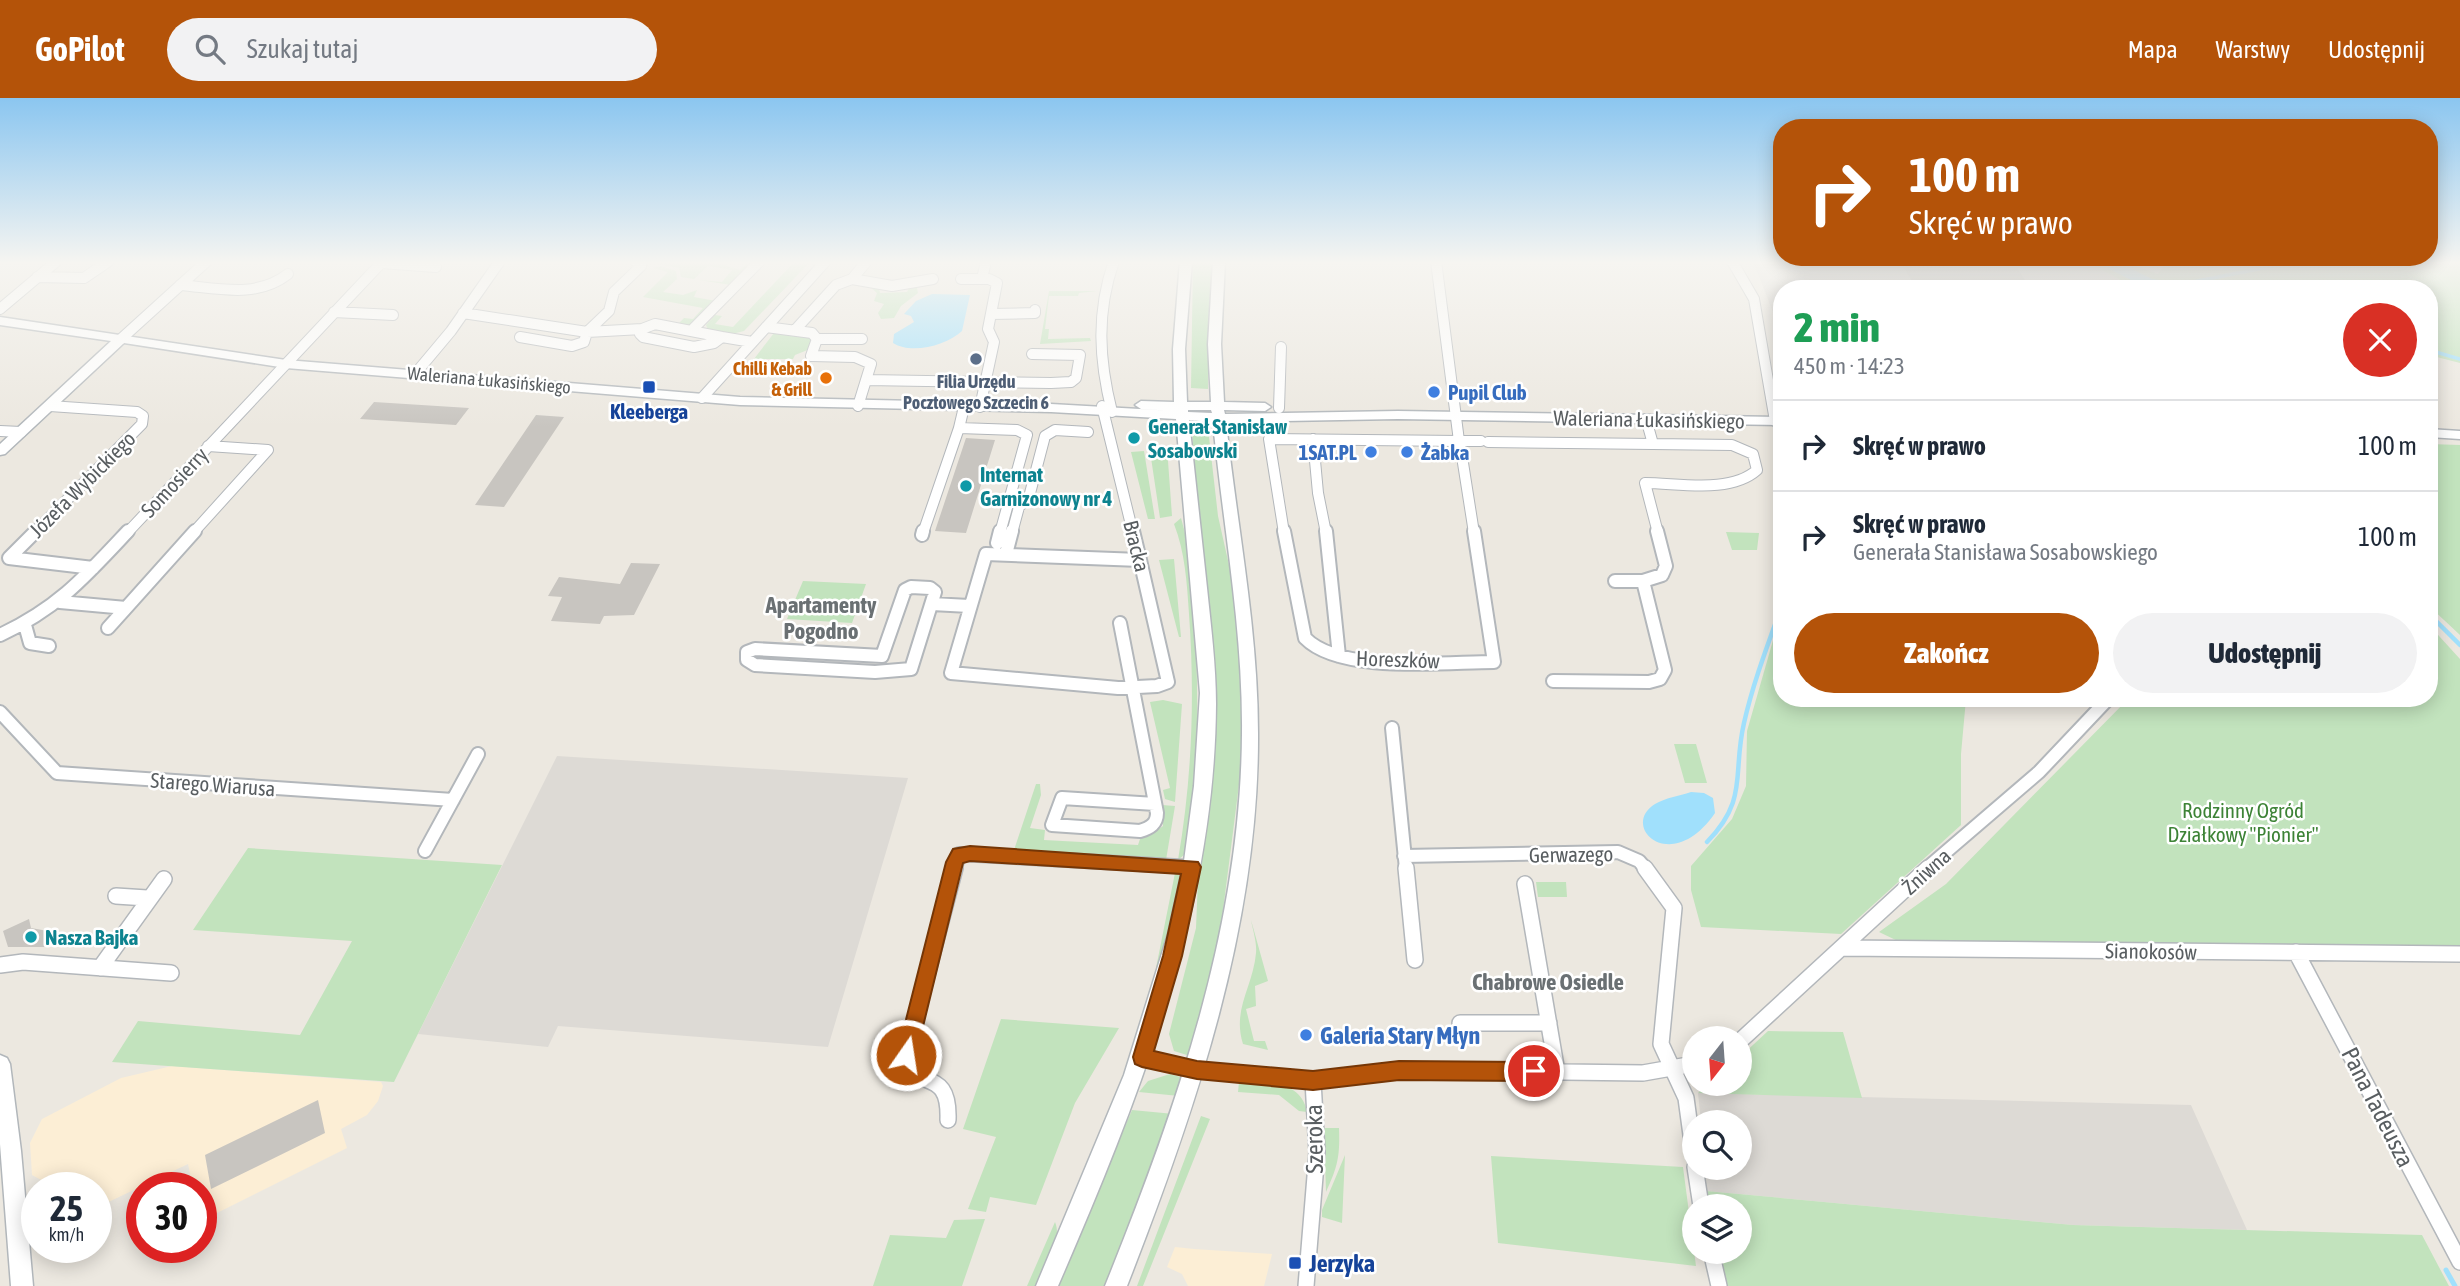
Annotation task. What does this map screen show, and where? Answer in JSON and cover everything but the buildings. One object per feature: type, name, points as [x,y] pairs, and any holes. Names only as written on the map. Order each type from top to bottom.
[{"type":"street","points":[[0,451],[146,316]]},
{"type":"street","name":"Somosierry","points":[[0,635],[25,625],[60,602],[331,316]]},
{"type":"street","points":[[415,374],[460,316]]},
{"type":"street","points":[[485,316],[587,332],[642,329],[656,324],[752,342]]},
{"type":"street","points":[[520,337],[572,346],[584,342],[587,332],[603,316]]},
{"type":"street","points":[[691,331],[705,316]]},
{"type":"street","points":[[702,398],[776,316]]},
{"type":"street","points":[[795,330],[807,316]]},
{"type":"street","points":[[980,407],[994,342],[988,332],[991,316]]},
{"type":"street","name":"Bracka","points":[[1100,316],[1100,358],[1107,409],[1168,675],[1164,685],[1132,687]]},
{"type":"street","points":[[1047,1286],[1111,1140],[1142,1057],[1172,956],[1192,867],[1202,796],[1208,707],[1205,640],[1182,410],[1179,349],[1182,316]]},
{"type":"street","points":[[1116,1286],[1166,1161],[1197,1070],[1230,929],[1246,806],[1250,739],[1248,649],[1220,411],[1215,342],[1216,316]]},
{"type":"street","name":"Horeszków","points":[[1314,439],[1318,493],[1330,551],[1339,656],[1371,661],[1494,662],[1443,316]]},
{"type":"street","name":"Waleriana Łukasińskiego","points":[[1757,316],[1773,396]]},
{"type":"street","name":"Waleriana Łukasińskiego","points":[[0,321],[286,364],[702,398],[858,406],[1773,421]]},
{"type":"street","points":[[766,327],[812,333],[817,339]]},
{"type":"street","points":[[642,329],[640,334],[643,337],[700,348],[712,346],[722,337]]},
{"type":"street","points":[[817,339],[862,339]]},
{"type":"street","points":[[817,339],[811,356],[863,358],[871,364],[858,406]]},
{"type":"street","points":[[866,380],[1072,382],[1076,378],[1082,343]]},
{"type":"street","points":[[1279,408],[1281,346]]},
{"type":"street","points":[[1032,354],[1080,355]]},
{"type":"street","name":"Józefa Wybickiego","points":[[50,406],[137,412],[144,418],[142,424],[9,558],[14,561],[93,568]]},
{"type":"street","points":[[922,535],[964,407]]},
{"type":"street","name":"Waleriana Łukasińskiego","points":[[1220,411],[1279,408],[1398,415]]},
{"type":"street","points":[[1646,419],[1653,444]]},
{"type":"street","points":[[959,428],[1017,430],[1027,435],[997,543]]},
{"type":"street","points":[[1006,554],[1019,507],[1029,497],[1045,436],[1055,430],[1088,432]]},
{"type":"street","points":[[0,431],[21,432]]},
{"type":"street","points":[[2438,433],[2460,433]]},
{"type":"street","points":[[1277,439],[1273,442],[1278,470]]},
{"type":"street","points":[[1339,656],[1314,649],[1305,638],[1267,442],[1277,439],[1314,439],[1461,451],[1485,441],[1738,446],[1753,454],[1757,466],[1751,477],[1732,484],[1645,484],[1666,566],[1662,575],[1643,582],[1615,581]]},
{"type":"street","points":[[108,628],[268,450],[208,446]]},
{"type":"street","points":[[1132,687],[951,673],[983,556],[1006,554],[1141,560]]},
{"type":"street","points":[[1553,681],[1649,682],[1660,679],[1665,670],[1643,582]]},
{"type":"street","points":[[907,588],[934,590],[932,604],[913,666],[907,670],[875,672],[755,665],[747,660],[747,652],[755,649],[882,656],[907,588]]},
{"type":"street","points":[[60,602],[126,608]]},
{"type":"street","points":[[932,604],[969,606]]},
{"type":"street","points":[[1295,620],[1299,640],[1305,651],[1320,657],[1339,656]]},
{"type":"street","points":[[1120,623],[1155,804],[1157,822],[1144,831],[1052,825],[1062,798],[1155,804]]},
{"type":"street","points":[[25,625],[30,643],[48,646]]},
{"type":"street","name":"Żniwna","points":[[1752,1030],[1925,870],[2039,772],[2100,707]]},
{"type":"street","name":"Starego Wiarusa","points":[[0,712],[58,773],[453,800]]},
{"type":"street","points":[[1392,728],[1415,960]]},
{"type":"street","points":[[425,850],[478,754]]},
{"type":"street","name":"Gerwazego","points":[[1404,856],[1618,852],[1639,862],[1671,900],[1674,908],[1661,1044],[1686,1098],[1688,1110]]},
{"type":"street","points":[[948,1120],[950,1098],[946,1090],[938,1082],[914,1075],[906,1066],[906,1055],[959,854],[1192,867]]},
{"type":"street","points":[[100,968],[147,898],[164,880]]},
{"type":"street","points":[[1525,884],[1557,1072]]},
{"type":"street","points":[[116,896],[147,898]]},
{"type":"street","name":"Sianokosów","points":[[1842,948],[2460,954]]},
{"type":"street","name":"Pana Tadeusza","points":[[2296,952],[2460,1262]]},
{"type":"street","points":[[0,965],[23,962],[171,973]]},
{"type":"street","points":[[1460,1023],[1549,1023]]},
{"type":"street","name":"Szeroka","points":[[1142,1057],[1197,1070],[1313,1081],[1317,1152],[1306,1286]]},
{"type":"street","points":[[0,1065],[11,1151],[22,1286]]},
{"type":"street","points":[[1313,1081],[1399,1070],[1643,1073],[1682,1067]]},
{"type":"street","points":[[1714,1264],[1719,1286]]},
{"type":"shaded area","points":[[557,756],[908,778],[828,1047],[558,1026],[548,1047],[418,1034]]},
{"type":"shaded area","points":[[172,1066],[381,1082],[383,1086],[378,1101],[367,1115],[341,1129],[347,1148],[217,1213],[217,1172],[190,1172],[188,1164],[171,1172],[126,1172],[126,1194],[112,1200],[112,1172],[32,1172],[30,1143],[42,1119],[121,1078]]},
{"type":"shaded area","points":[[1752,1094],[2191,1105],[2247,1230],[2073,1225],[1706,1191],[1705,1180],[1752,1180],[1752,1110],[1700,1110],[1698,1096]]},
{"type":"shaded area","points":[[1175,1247],[1272,1254],[1264,1286],[1188,1286],[1182,1274],[1167,1267]]},
{"type":"green space","points":[[701,316],[690,327],[677,325],[684,318]]},
{"type":"green space","points":[[714,316],[722,316],[715,324],[733,327],[743,316],[758,316],[744,331],[732,334],[708,330],[706,325]]},
{"type":"green space","points":[[1045,316],[1045,329],[1049,329],[1048,339],[1090,338],[1091,341],[1040,344]]},
{"type":"green space","points":[[1192,316],[1209,316],[1208,389],[1191,388]]},
{"type":"green space","points":[[2438,316],[2460,316],[2460,363],[2438,357]]},
{"type":"green space","points":[[774,333],[810,337],[810,349],[795,355],[793,359],[754,359]]},
{"type":"green space","points":[[1192,431],[1208,432],[1218,516],[1233,583],[1241,690],[1242,761],[1220,934],[1190,1056],[1174,1051],[1169,1034],[1196,928],[1198,879],[1216,720]]},
{"type":"green space","points":[[2438,444],[2460,445],[2460,635],[2438,614]]},
{"type":"green space","points":[[1162,450],[1168,461],[1172,516],[1160,518],[1150,451]]},
{"type":"green space","points":[[1144,451],[1155,519],[1148,519],[1131,452]]},
{"type":"green space","points":[[1181,518],[1190,574],[1197,700],[1196,762],[1190,823],[1185,854],[1178,860],[1189,768],[1192,707],[1186,579],[1181,546],[1174,524]]},
{"type":"green space","points":[[1726,532],[1759,533],[1757,550],[1732,550]]},
{"type":"green space","points":[[1174,559],[1181,637],[1159,560]]},
{"type":"green space","points":[[803,581],[866,584],[852,623],[787,619]]},
{"type":"green space","name":"Rodzinny Ogród Działkowy \"Pionier\"","points":[[2438,635],[2460,659],[2460,948],[1902,943],[1879,932],[1946,884],[2120,707],[2438,707]]},
{"type":"green space","points":[[1773,640],[1773,707],[1965,707],[1961,754],[1961,825],[1841,934],[1701,927],[1691,890],[1691,866],[1732,819],[1746,786],[1747,731]]},
{"type":"green space","points":[[1163,700],[1182,704],[1175,802],[1165,799],[1163,790],[1170,788],[1150,702]]},
{"type":"green space","points":[[1674,744],[1696,744],[1707,783],[1685,783]]},
{"type":"green space","points":[[1036,784],[1040,784],[1041,795],[1030,828],[1045,830],[1044,840],[1138,845],[1141,836],[1155,832],[1163,826],[1162,805],[1175,806],[1166,860],[1014,850]]},
{"type":"green space","points":[[248,848],[502,865],[394,1082],[112,1062],[138,1021],[300,1035],[352,941],[193,930]]},
{"type":"green space","points":[[1175,873],[1179,875],[1181,883],[1160,969],[1156,968]]},
{"type":"green space","points":[[1536,882],[1566,882],[1567,897],[1538,897]]},
{"type":"green space","points":[[1251,920],[1268,981],[1255,986],[1256,1006],[1246,1009],[1254,1041],[1265,1041],[1268,1050],[1243,1044],[1240,1031],[1241,1009],[1256,953]]},
{"type":"green space","points":[[1001,1019],[1119,1028],[1075,1103],[1036,1205],[990,1197],[986,1212],[968,1209],[996,1137],[963,1129]]},
{"type":"green space","points":[[1768,1031],[1843,1032],[1862,1098],[1752,1095],[1752,1046]]},
{"type":"green space","points":[[1170,1074],[1184,1078],[1179,1096],[1139,1092],[1148,1081]]},
{"type":"green space","points":[[1239,1082],[1281,1085],[1298,1094],[1307,1112],[1299,1111],[1279,1095],[1238,1092]]},
{"type":"green space","points":[[1132,1110],[1174,1114],[1106,1286],[1057,1286]]},
{"type":"green space","points":[[1201,1116],[1210,1119],[1143,1286],[1137,1286]]},
{"type":"green space","points":[[1324,1128],[1339,1128],[1337,1161],[1326,1192]]},
{"type":"green space","points":[[1345,1155],[1342,1223],[1322,1217],[1322,1210]]},
{"type":"green space","points":[[1491,1156],[1682,1167],[1682,1180],[1685,1180],[1687,1194],[1682,1194],[1682,1264],[1696,1266],[1498,1243]]},
{"type":"green space","points":[[1706,1191],[1738,1194],[1707,1194]]},
{"type":"green space","points":[[1752,1195],[2073,1225],[2422,1235],[2449,1286],[1726,1286],[1722,1264],[1752,1264]]},
{"type":"green space","points":[[985,1219],[962,1286],[873,1286],[890,1235],[946,1238],[954,1220]]},
{"type":"green space","points":[[1055,1222],[1057,1237],[1048,1263],[1037,1286],[1027,1286]]},
{"type":"water","points":[[911,316],[965,316],[962,331],[939,344],[910,348],[893,343],[894,334],[914,322]]},
{"type":"water","points":[[1691,792],[1704,793],[1713,798],[1715,813],[1698,832],[1682,842],[1667,844],[1655,841],[1643,824],[1645,813],[1655,804]]},
{"type":"waterway","points":[[2438,353],[2460,359]]},
{"type":"waterway","points":[[2438,623],[2460,645]]},
{"type":"waterway","points":[[1707,842],[1720,827],[1734,799],[1748,708],[1773,630]]},
{"type":"waterway","points":[[2446,1270],[2455,1286]]},
{"type":"place","name":"Filia Urzędu Pocztowego Szczecin 6","points":[[976,359]]},
{"type":"place","name":"Chilli Kebab & Grill","points":[[826,378]]},
{"type":"place","name":"Kleeberga","points":[[649,387]]},
{"type":"place","name":"Pupil Club","points":[[1434,392]]},
{"type":"place","name":"Generał Stanisław Sosabowski","points":[[1134,438]]},
{"type":"place","name":"1SAT.PL","points":[[1371,452]]},
{"type":"place","name":"Żabka","points":[[1407,452]]},
{"type":"place","name":"Internat Garnizonowy nr 4","points":[[966,486]]},
{"type":"place","name":"Nasza Bajka","points":[[31,937]]},
{"type":"place","name":"Galeria Stary Młyn","points":[[1306,1035]]},
{"type":"place","name":"Jerzyka","points":[[1295,1263]]},
{"type":"district","name":"Apartamenty Pogodno","points":[[821,618]]},
{"type":"district","name":"Chabrowe Osiedle","points":[[1548,982]]},
{"type":"route","points":[[906,1055],[954,862],[959,854],[970,853],[1192,867],[1172,956],[1142,1057],[1197,1070],[1294,1077],[1313,1081],[1355,1073],[1399,1070],[1534,1071]]}]
